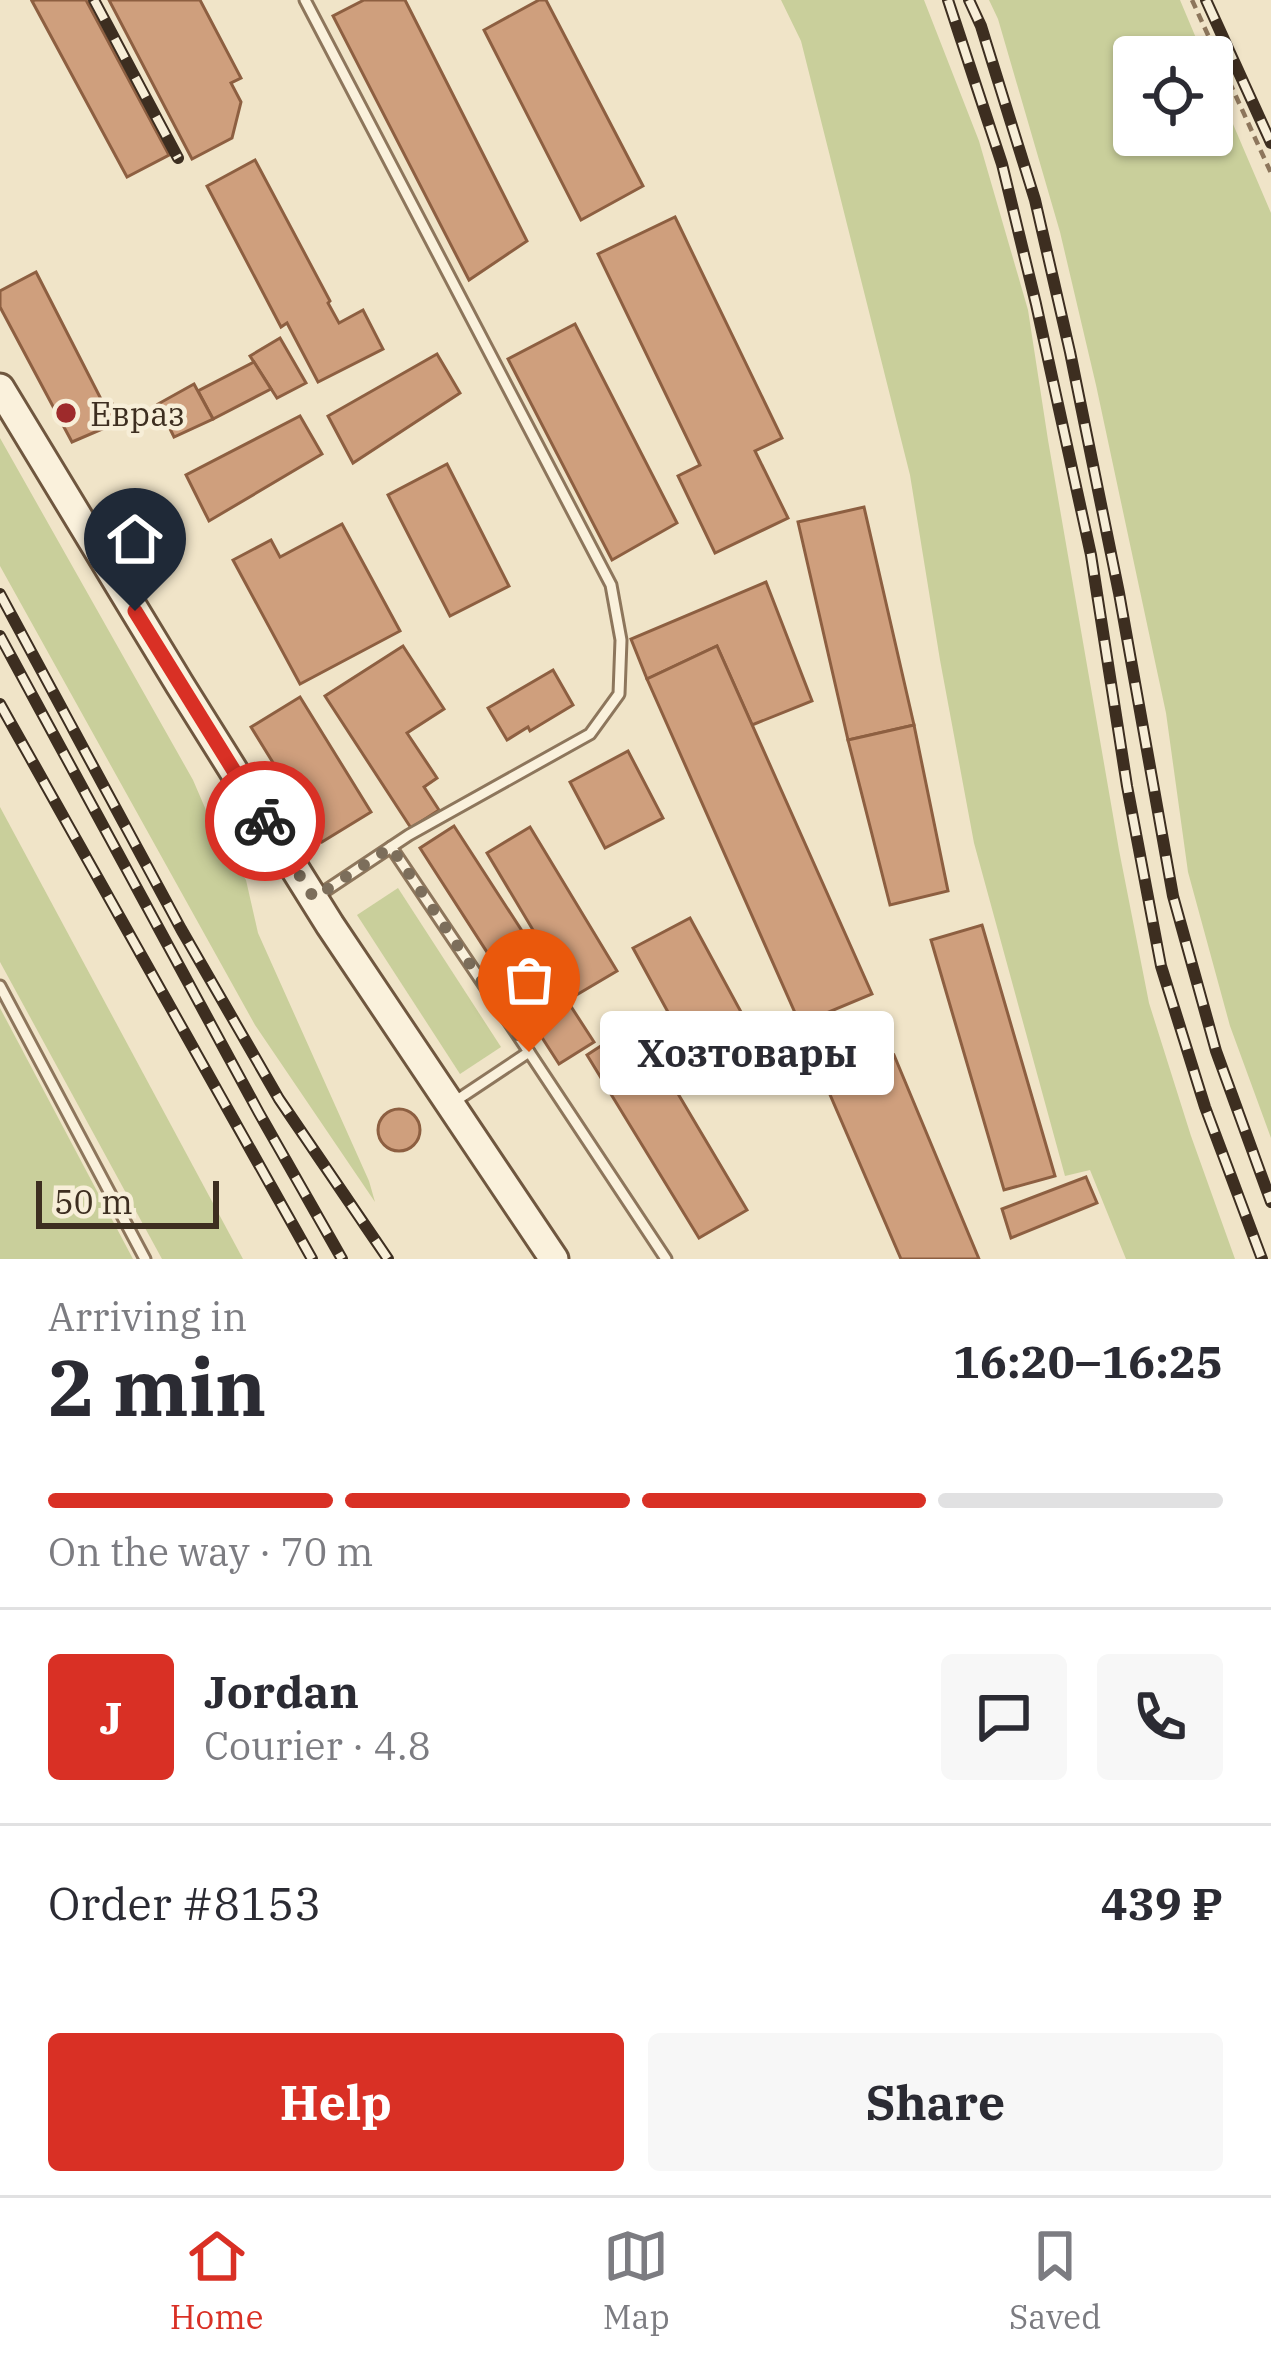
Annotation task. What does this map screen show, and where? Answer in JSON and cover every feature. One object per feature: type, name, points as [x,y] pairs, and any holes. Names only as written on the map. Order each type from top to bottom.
[{"type":"main road","points":[[0,388],[314,898],[554,1259]]},
{"type":"lane","points":[[305,0],[611,585],[621,640],[619,694],[590,734],[391,847],[314,898]]},
{"type":"lane","points":[[391,847],[666,1259]]},
{"type":"lane","points":[[0,986],[146,1259]]},
{"type":"lane","points":[[451,1105],[529,1052]]},
{"type":"path","points":[[1192,0],[1271,173]]},
{"type":"green space","points":[[781,0],[924,0],[979,141],[1028,310],[1149,1003],[1235,1259],[1126,1259],[1090,1170],[1065,1176],[974,843],[910,475],[801,41]]},
{"type":"green space","points":[[989,0],[1180,0],[1195,36],[1113,36],[1113,156],[1233,156],[1233,124],[1271,213],[1271,1138],[1230,1026],[1188,872],[1166,713],[1096,385],[1060,232]]},
{"type":"green space","points":[[0,438],[193,780],[218,838],[246,880],[258,933],[375,1202],[255,1025],[0,566]]},
{"type":"green space","points":[[0,807],[243,1259],[162,1259],[0,962]]},
{"type":"green space","points":[[398,888],[501,1047],[460,1074],[357,915]]},
{"type":"green space","points":[[0,1008],[133,1259],[0,1259]]},
{"type":"building","points":[[35,0],[86,0],[169,155],[127,177]]},
{"type":"building","points":[[109,0],[200,0],[241,78],[231,83],[241,102],[232,138],[192,159]]},
{"type":"building","points":[[364,0],[405,0],[527,241],[469,280],[333,16]]},
{"type":"building","points":[[546,0],[643,186],[581,220],[484,30]]},
{"type":"building","points":[[255,160],[339,323],[363,310],[383,349],[318,382],[287,323],[281,327],[207,186]]},
{"type":"building","points":[[675,217],[782,438],[755,451],[788,518],[715,553],[678,476],[700,465],[598,254]]},
{"type":"building","points":[[36,272],[104,405],[112,403],[121,421],[72,442],[0,307],[0,291]]},
{"type":"building","points":[[575,324],[677,523],[612,560],[508,359]]},
{"type":"building","points":[[280,338],[306,383],[277,398],[250,356]]},
{"type":"building","points":[[437,354],[460,393],[353,463],[328,416]]},
{"type":"building","points":[[254,362],[271,389],[213,419],[198,391]]},
{"type":"building","points":[[194,384],[213,419],[174,437],[158,404]]},
{"type":"building","points":[[300,416],[322,454],[209,521],[186,475]]},
{"type":"building","points":[[447,464],[509,586],[450,616],[388,495]]},
{"type":"building","points":[[864,507],[914,725],[848,740],[798,522]]},
{"type":"building","points":[[342,524],[400,631],[300,684],[233,560],[271,540],[280,557]]},
{"type":"building","points":[[766,582],[812,701],[752,725],[717,646],[647,679],[631,639]]},
{"type":"building","points":[[403,646],[444,709],[407,733],[437,778],[424,787],[439,810],[411,828],[325,696]]},
{"type":"building","points":[[717,646],[872,994],[800,1024],[647,679]]},
{"type":"building","points":[[553,670],[573,705],[507,740],[488,708]]},
{"type":"building","points":[[300,697],[371,812],[322,842],[251,727]]},
{"type":"building","points":[[914,725],[948,891],[890,905],[848,740]]},
{"type":"building","points":[[628,751],[663,818],[605,848],[570,782]]},
{"type":"building","points":[[454,826],[594,1042],[559,1064],[420,848]]},
{"type":"building","points":[[530,827],[617,971],[573,997],[487,853]]},
{"type":"building","points":[[690,918],[760,1047],[704,1078],[633,948]]},
{"type":"building","points":[[982,925],[1055,1176],[1004,1190],[931,940]]},
{"type":"building","points":[[636,1023],[747,1210],[699,1238],[587,1055]]},
{"type":"building","points":[[894,1055],[979,1259],[901,1259],[825,1083]]},
{"type":"building","points":[[399,1109],[414,1115],[420,1130],[414,1145],[399,1151],[384,1145],[378,1130],[384,1115]]},
{"type":"building","points":[[1086,1177],[1097,1203],[1011,1238],[1002,1209]]},
{"type":"railway","points":[[94,0],[178,158]]},
{"type":"railway","points":[[948,0],[1002,164],[1036,304],[1091,555],[1161,966],[1205,1107],[1262,1259]]},
{"type":"railway","points":[[969,0],[1035,200],[1070,352],[1173,896],[1216,1051],[1271,1202]]},
{"type":"railway","points":[[1206,0],[1271,143]]},
{"type":"railway","points":[[0,594],[279,1099],[388,1259]]},
{"type":"railway","points":[[0,636],[342,1259]]},
{"type":"railway","points":[[0,704],[312,1259]]},
{"type":"way so far","points":[[265,821],[314,898],[391,847],[529,1052]]},
{"type":"place","name":"Евраз","points":[[66,413]]},
{"type":"place","name":"Хозтовары","points":[[529,1052]]},
{"type":"route","points":[[135,611],[265,821]]}]
